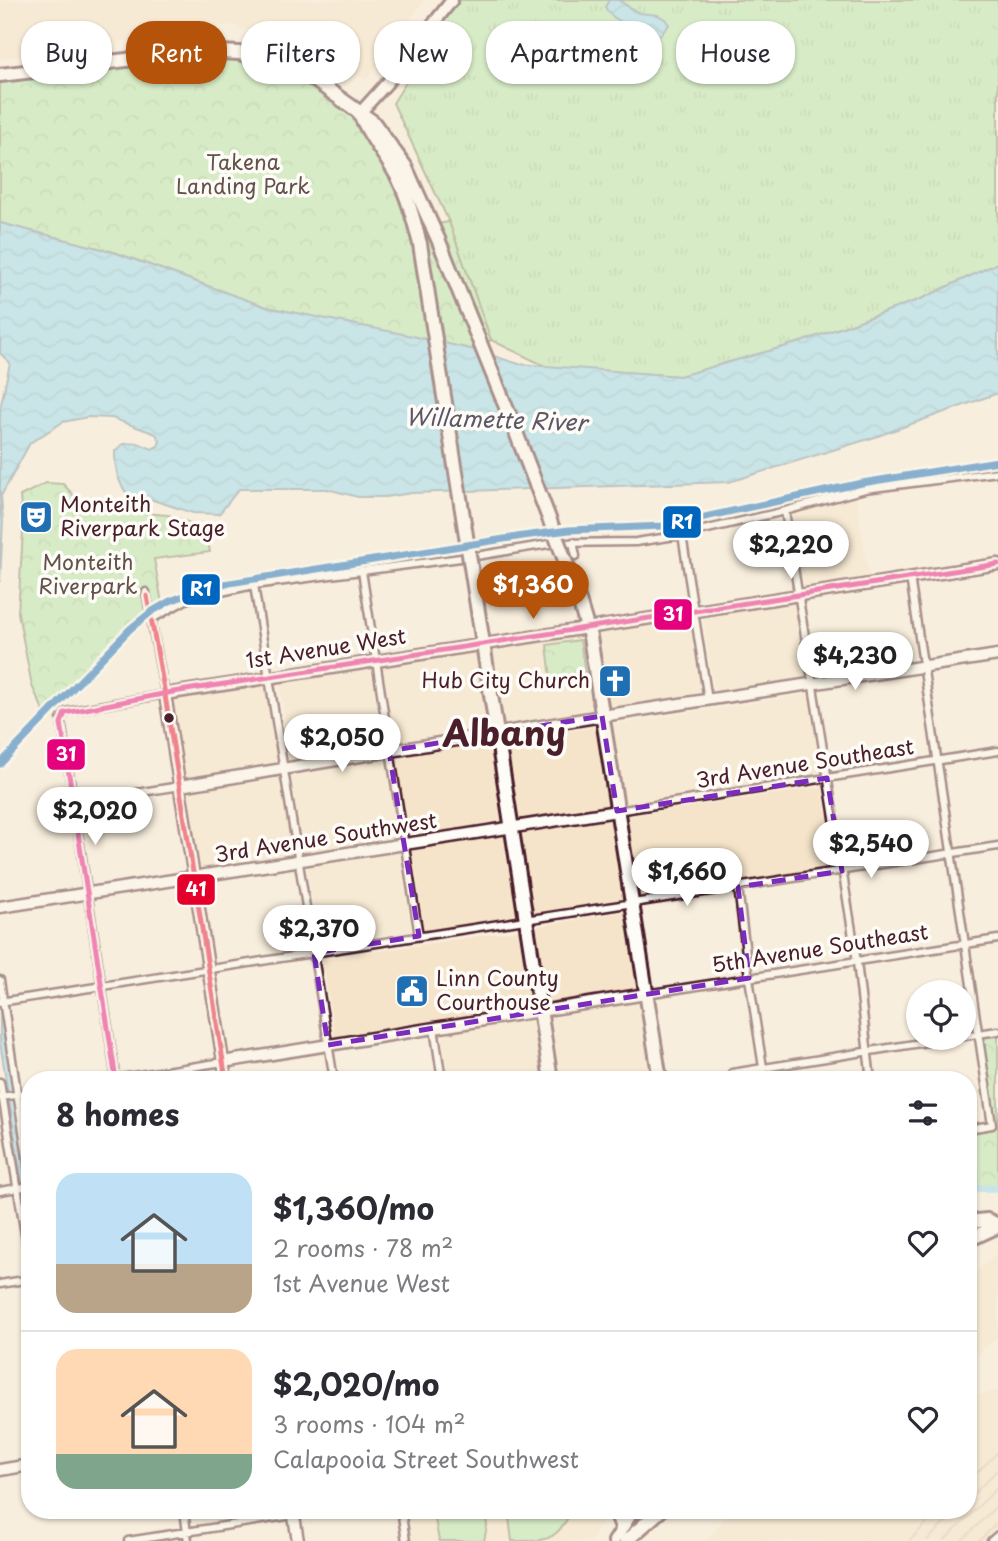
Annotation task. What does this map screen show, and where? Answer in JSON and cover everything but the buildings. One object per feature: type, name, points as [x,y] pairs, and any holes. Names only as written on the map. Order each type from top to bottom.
[{"type":"highway","points":[[0,75],[181,52],[226,52],[260,58],[295,70],[330,90],[373,122],[401,159],[438,239],[512,422],[573,581],[588,628],[659,1071]]},
{"type":"highway","points":[[359,114],[367,133],[398,177],[420,244],[550,1071]]},
{"type":"highway","points":[[977,1221],[987,1220],[998,1225]]},
{"type":"highway","points":[[977,1231],[998,1225]]},
{"type":"highway","points":[[977,1236],[998,1225]]},
{"type":"highway","points":[[619,1519],[622,1527]]},
{"type":"highway","points":[[626,1541],[651,1519]]},
{"type":"main road","points":[[359,114],[387,83],[452,0]]},
{"type":"main road","points":[[614,1541],[628,1519]]},
{"type":"street","points":[[152,619],[188,599],[254,585],[476,556],[538,545],[636,542],[682,535],[865,489],[998,472]]},
{"type":"street","points":[[785,511],[856,962],[870,1071]]},
{"type":"street","points":[[682,535],[708,700]]},
{"type":"street","points":[[573,542],[576,556]]},
{"type":"street","name":"1st Avenue West","points":[[74,803],[61,723],[63,715],[70,711],[270,677],[998,564]]},
{"type":"street","points":[[362,571],[419,936]]},
{"type":"street","points":[[910,577],[992,1125],[977,1128]]},
{"type":"street","points":[[254,585],[332,1071]]},
{"type":"street","points":[[146,592],[165,694],[224,1071]]},
{"type":"street","points":[[113,1071],[74,803],[602,716],[998,655]]},
{"type":"street","name":"3rd Avenue Southeast","points":[[617,811],[998,751]]},
{"type":"street","name":"3rd Avenue Southwest","points":[[0,907],[617,811]]},
{"type":"street","points":[[2,1002],[998,846]]},
{"type":"street","points":[[738,887],[764,1071]]},
{"type":"street","name":"5th Avenue Southeast","points":[[646,993],[998,939]]},
{"type":"street","points":[[0,980],[21,1124]]},
{"type":"street","points":[[165,1071],[646,993]]},
{"type":"street","points":[[434,1028],[441,1071]]},
{"type":"street","points":[[977,1034],[998,1031]]},
{"type":"street","points":[[744,1071],[906,1046]]},
{"type":"street","points":[[0,1082],[21,1196]]},
{"type":"street","points":[[3,1097],[21,1094]]},
{"type":"street","points":[[0,1191],[20,1188]]},
{"type":"street","points":[[0,1284],[21,1280]]},
{"type":"street","points":[[0,1470],[21,1466]]},
{"type":"street","points":[[185,1519],[188,1541]]},
{"type":"street","points":[[128,1541],[260,1519]]},
{"type":"street","points":[[295,1519],[298,1541]]},
{"type":"street","points":[[402,1519],[406,1541]]},
{"type":"street","points":[[991,1541],[998,1535]]},
{"type":"highlighted area","points":[[602,716],[617,811],[827,778],[842,871],[738,887],[749,978],[328,1045],[314,953],[419,936],[389,751]]},
{"type":"shaded area","points":[[0,0],[424,0],[409,21],[374,21],[374,69],[366,80],[360,77],[360,21],[241,21],[241,28],[227,26],[227,21],[126,21],[126,41],[112,43],[112,21],[21,21],[21,56],[0,59]]},
{"type":"shaded area","points":[[856,495],[869,576],[807,586],[804,584],[792,511]]},
{"type":"shaded area","points":[[451,544],[452,549],[240,583],[204,590],[181,599],[141,623],[27,742],[21,737],[134,622],[173,597],[197,587],[236,578]]},
{"type":"shaded area","points":[[793,602],[806,679],[715,694],[703,617]]},
{"type":"shaded area","points":[[689,620],[701,695],[608,710],[597,635],[600,632]]},
{"type":"shaded area","points":[[581,635],[584,637],[596,711],[503,728],[491,650]]},
{"type":"shaded area","points":[[474,653],[478,657],[489,729],[487,732],[394,744],[382,668]]},
{"type":"shaded area","points":[[365,669],[370,671],[372,677],[382,746],[289,762],[280,683]]},
{"type":"shaded area","points":[[260,685],[266,687],[279,759],[277,765],[185,778],[173,700],[179,696],[185,698]]},
{"type":"shaded area","points":[[808,694],[819,773],[628,804],[622,801],[611,725]]},
{"type":"shaded area","points":[[593,727],[598,729],[609,806],[518,820],[505,742]]},
{"type":"shaded area","points":[[487,743],[493,747],[504,819],[501,824],[408,838],[396,758]]},
{"type":"shaded area","points":[[383,759],[388,764],[399,839],[304,855],[291,775]]},
{"type":"shaded area","points":[[279,776],[282,780],[294,853],[292,858],[201,871],[187,795],[189,791]]},
{"type":"shaded area","points":[[822,787],[835,863],[832,866],[653,895],[641,896],[637,893],[626,827],[628,816]]},
{"type":"shaded area","points":[[610,819],[613,821],[618,853],[624,895],[622,899],[530,914],[519,834]]},
{"type":"shaded area","points":[[504,836],[507,839],[519,913],[517,916],[432,932],[425,931],[411,856],[413,849]]},
{"type":"shaded area","points":[[399,851],[411,931],[320,945],[307,866]]},
{"type":"shaded area","points":[[626,911],[630,919],[638,990],[545,1005],[533,927]]},
{"type":"shaded area","points":[[518,930],[523,935],[533,1002],[527,1008],[335,1037],[323,964],[325,959]]},
{"type":"shaded area","points":[[641,1002],[645,1011],[643,1019],[651,1071],[556,1071],[549,1018]]},
{"type":"shaded area","points":[[530,1020],[536,1022],[544,1071],[447,1071],[442,1039],[444,1034]]},
{"type":"shaded area","points":[[998,1252],[998,1337],[977,1354],[977,1270]]},
{"type":"shaded area","points":[[998,1391],[998,1450],[983,1452],[977,1459],[977,1395]]},
{"type":"shaded area","points":[[998,1450],[998,1541],[905,1541],[924,1519],[977,1519],[977,1459],[983,1452]]},
{"type":"shaded area","points":[[409,1519],[605,1521],[590,1541],[412,1541]]},
{"type":"shaded area","points":[[724,1519],[924,1519],[905,1541],[706,1541]]},
{"type":"green space","points":[[457,0],[998,0],[998,263],[921,299],[801,342],[680,376],[547,367],[491,340],[449,222],[393,103],[405,84],[472,84],[472,21],[444,21]]},
{"type":"green space","name":"Takena Landing Park","points":[[227,57],[241,59],[241,84],[319,84],[330,90],[367,134],[415,228],[449,222],[491,340],[475,350],[266,307],[114,252],[0,223],[0,75],[21,72],[21,84],[112,84],[112,61],[126,59],[126,84],[227,84]]},
{"type":"green space","name":"Monteith Riverpark","points":[[46,483],[63,484],[83,505],[101,510],[168,515],[201,527],[207,536],[210,552],[154,559],[162,603],[134,622],[44,712],[32,686],[18,613],[23,531],[20,496]]},
{"type":"green space","points":[[580,640],[585,672],[551,678],[547,645]]},
{"type":"green space","points":[[998,1031],[998,1188],[977,1189],[977,1127],[991,1125],[977,1034]]},
{"type":"green space","points":[[435,1519],[486,1519],[484,1541],[439,1541]]},
{"type":"green space","points":[[509,1519],[566,1519],[550,1537],[535,1541],[512,1541]]},
{"type":"water","points":[[609,0],[618,0],[639,13],[658,15],[669,25],[662,33],[662,21],[621,21],[611,15],[605,7]]},
{"type":"water","name":"Willamette River","points":[[0,223],[113,252],[266,307],[475,350],[519,364],[680,376],[801,342],[921,299],[998,263],[998,393],[872,438],[729,482],[412,493],[385,497],[358,497],[327,489],[239,489],[219,514],[193,513],[128,495],[117,474],[115,451],[123,444],[138,443],[152,449],[158,446],[160,441],[156,434],[112,418],[88,417],[63,422],[30,443],[1,496],[3,521],[0,582],[0,409],[10,363],[0,353]]},
{"type":"water","points":[[0,1007],[21,1138],[21,1177],[0,1042]]},
{"type":"waterway","points":[[977,1189],[998,1188]]},
{"type":"railway","points":[[0,764],[130,629],[170,601],[211,586],[523,536],[569,530],[663,526],[862,483],[998,461]]},
{"type":"transit line","name":"R1","points":[[0,764],[130,629],[170,601],[211,586],[523,536],[569,530],[663,526],[862,483],[998,461]]},
{"type":"transit line","name":"31","points":[[115,1071],[61,723],[65,713],[173,692],[998,564]]},
{"type":"transit line","name":"41","points":[[147,596],[225,1071]]},
{"type":"place","name":"Monteith Riverpark Stage","points":[[36,517]]},
{"type":"place","name":"Hub City Church","points":[[615,681]]},
{"type":"place","name":"Linn County Courthouse","points":[[412,991]]},
{"type":"district","name":"Albany","points":[[504,734]]}]
